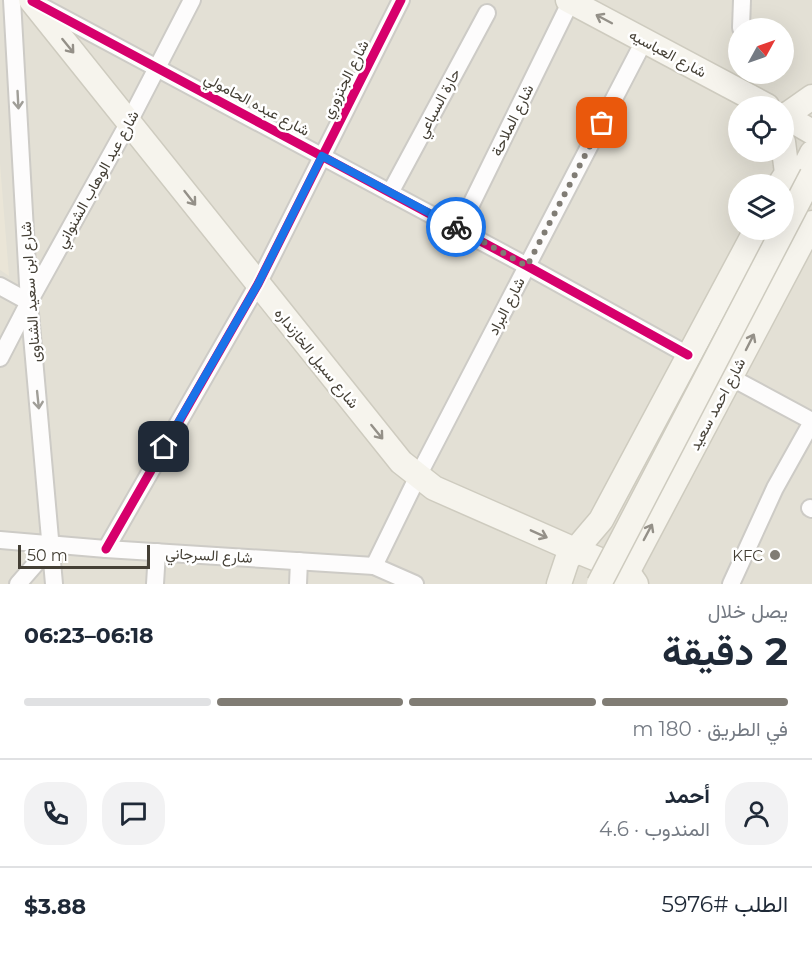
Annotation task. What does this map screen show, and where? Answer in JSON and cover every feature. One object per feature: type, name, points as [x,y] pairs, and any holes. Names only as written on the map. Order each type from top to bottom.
[{"type":"main road","name":"شارع سبيل الخازنداره","points":[[25,0],[129,122],[401,462],[434,488],[575,550],[628,580]]},
{"type":"main road","name":"شارع العباسيه","points":[[567,6],[644,41],[750,96]]},
{"type":"main road","points":[[794,99],[812,97]]},
{"type":"main road","name":"شارع العباسيه","points":[[794,121],[812,132]]},
{"type":"main road","points":[[794,188],[812,153]]},
{"type":"main road","points":[[599,584],[812,175]]},
{"type":"main road","name":"شارع احمد سعيد","points":[[628,580],[812,223]]},
{"type":"main road","points":[[559,584],[567,560],[601,520],[751,240]]},
{"type":"main road","points":[[590,584],[767,240]]},
{"type":"street","name":"شارع عبده الحامولي","points":[[25,0],[459,229],[688,355]]},
{"type":"street","name":"شارع ابن سعيد الشناوى","points":[[25,0],[29,302],[54,584]]},
{"type":"street","name":"شارع عبد الوهاب الشنواني","points":[[0,358],[129,122],[192,0]]},
{"type":"street","name":"شارع الجنزوري","points":[[106,549],[258,284],[401,0]]},
{"type":"street","points":[[741,18],[742,0]]},
{"type":"street","name":"شارع الملاحة","points":[[459,229],[567,6]]},
{"type":"street","name":"حارة السباعي","points":[[390,193],[487,13]]},
{"type":"street","name":"شارع البراد","points":[[374,566],[418,476],[644,41]]},
{"type":"street","points":[[0,286],[29,302]]},
{"type":"street","points":[[731,584],[775,488],[812,422],[732,378]]},
{"type":"street","name":"شارع السرجاني","points":[[0,540],[374,566],[415,584]]},
{"type":"street","points":[[18,584],[52,545]]},
{"type":"street","points":[[155,584],[157,552]]},
{"type":"street","points":[[298,584],[299,561]]},
{"type":"shaded area","points":[[0,0],[812,0],[812,584],[0,584]]},
{"type":"shaded area","points":[[0,164],[9,276],[0,270]]},
{"type":"cycle path","points":[[106,549],[258,284],[401,0]]},
{"type":"cycle path","points":[[32,1],[527,266],[688,355]]},
{"type":"way so far","points":[[456,227],[527,266],[602,123]]},
{"type":"place","name":"KFC","points":[[775,555]]},
{"type":"route","points":[[164,447],[258,284],[322,156],[456,227]]}]
